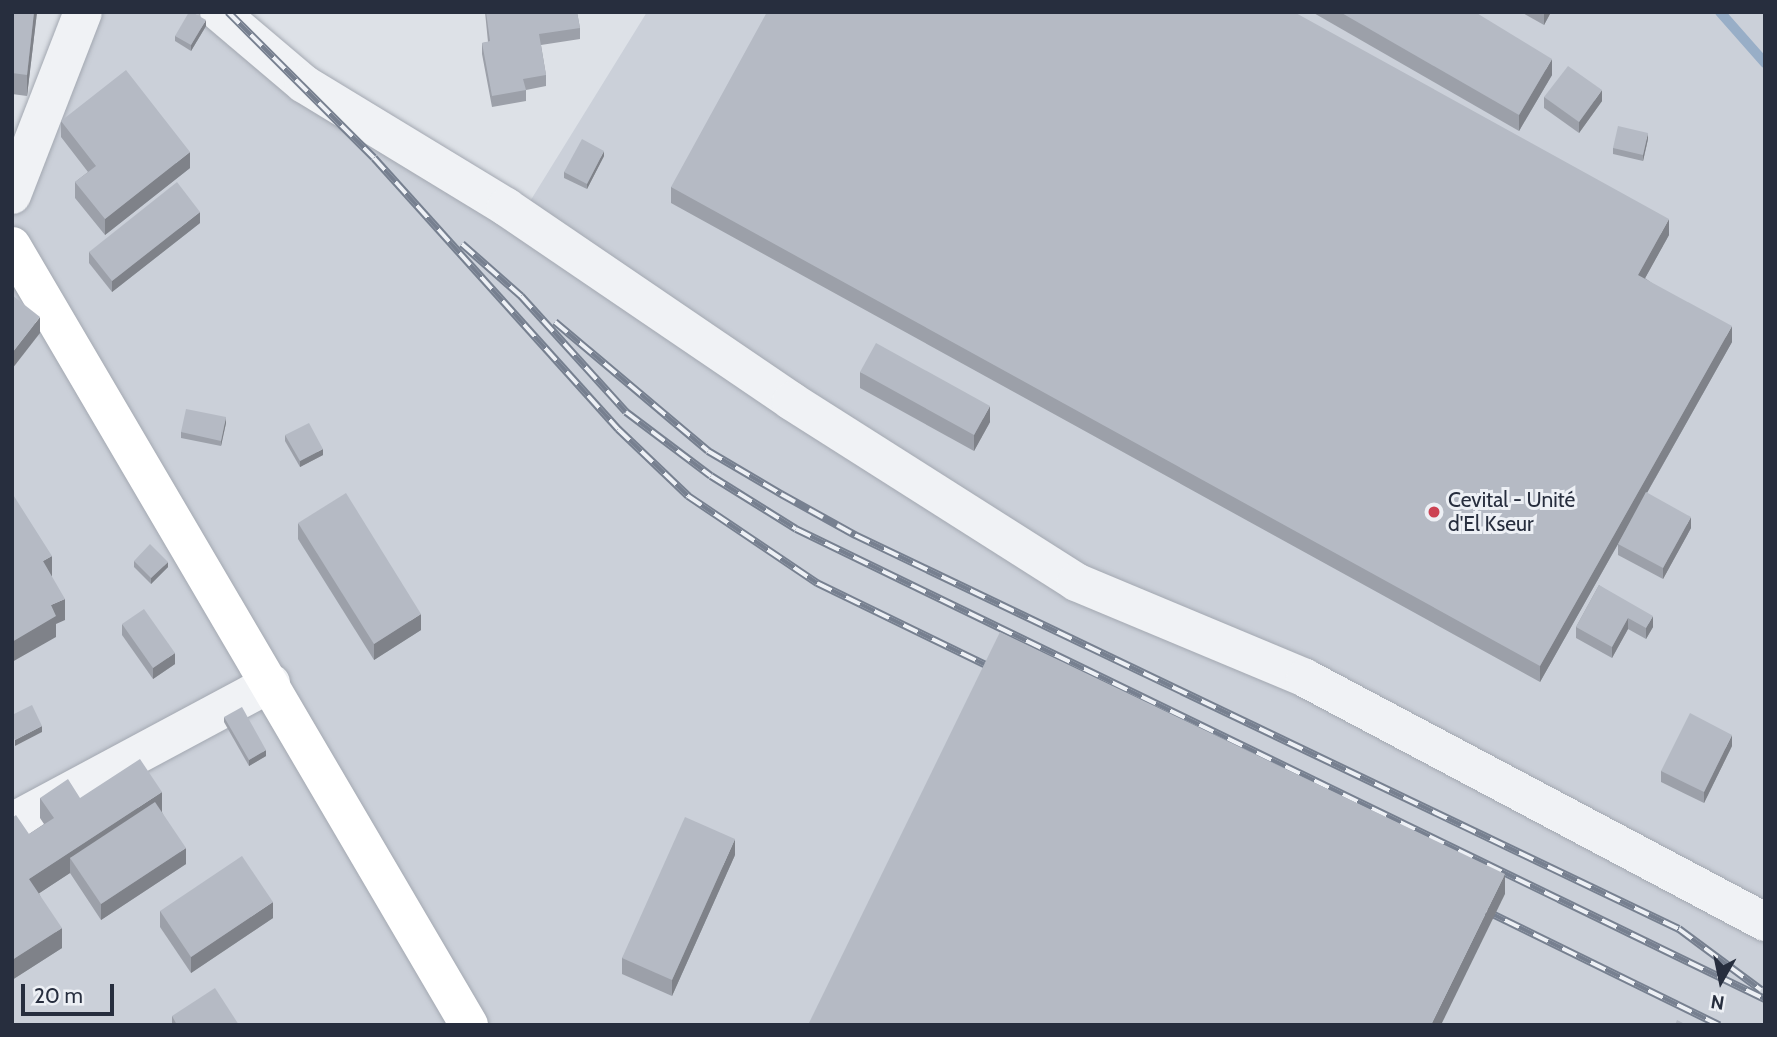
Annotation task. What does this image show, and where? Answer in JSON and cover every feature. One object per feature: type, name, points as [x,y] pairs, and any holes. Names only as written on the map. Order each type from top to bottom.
[{"type":"main road","points":[[12,246],[271,683],[469,1025]]},
{"type":"street","points":[[12,195],[83,12]]},
{"type":"street","points":[[219,12],[304,83],[506,207],[791,401],[1076,582],[1305,678],[1765,922]]},
{"type":"street","points":[[12,822],[271,683]]},
{"type":"shaded area","points":[[98,12],[194,12],[516,224],[647,12],[1765,12],[1765,1025],[12,1025],[12,215]]},
{"type":"building","points":[[12,12],[34,12],[27,75],[12,73]]},
{"type":"building","points":[[189,12],[206,20],[191,45],[175,36]]},
{"type":"building","points":[[486,12],[577,12],[580,28],[539,34],[546,75],[523,79],[526,90],[492,96],[482,43],[490,41]]},
{"type":"building","name":"Cevital - Unité d'El Kseur","points":[[767,12],[1294,12],[1669,219],[1638,275],[1732,326],[1540,666],[671,187]]},
{"type":"building","points":[[1340,12],[1475,12],[1552,59],[1519,115]]},
{"type":"building","points":[[1568,66],[1602,90],[1579,122],[1544,97]]},
{"type":"building","points":[[126,70],[190,152],[105,219],[75,182],[96,166],[61,121]]},
{"type":"building","points":[[1618,126],[1648,133],[1643,155],[1613,148]]},
{"type":"building","points":[[582,139],[604,151],[587,184],[564,172]]},
{"type":"building","points":[[177,182],[200,212],[112,281],[89,252]]},
{"type":"building","points":[[12,295],[40,317],[12,353]]},
{"type":"building","points":[[876,343],[990,406],[974,435],[860,372]]},
{"type":"building","points":[[186,409],[226,417],[221,441],[181,432]]},
{"type":"building","points":[[309,423],[323,449],[300,461],[285,435]]},
{"type":"building","points":[[1646,492],[1691,517],[1663,568],[1618,544]]},
{"type":"building","points":[[12,493],[52,556],[43,561],[65,599],[51,605],[56,616],[12,642]]},
{"type":"building","points":[[346,493],[421,614],[374,644],[298,523]]},
{"type":"building","points":[[150,544],[168,562],[151,578],[134,561]]},
{"type":"building","points":[[1599,585],[1653,616],[1646,628],[1628,618],[1612,647],[1576,627]]},
{"type":"building","points":[[144,609],[175,653],[153,668],[122,624]]},
{"type":"building","points":[[1000,632],[1505,874],[1431,1025],[808,1025]]},
{"type":"building","points":[[32,705],[42,726],[15,740],[12,735],[12,715]]},
{"type":"building","points":[[242,707],[266,750],[249,760],[224,717]]},
{"type":"building","points":[[1690,713],[1732,735],[1704,792],[1661,771]]},
{"type":"building","points":[[140,759],[162,792],[29,879],[62,928],[12,960],[12,818],[16,815],[29,834],[54,818],[40,798],[68,779],[80,798]]},
{"type":"building","points":[[155,802],[186,848],[101,904],[70,858]]},
{"type":"building","points":[[685,817],[735,839],[672,980],[622,958]]},
{"type":"building","points":[[242,856],[273,902],[191,957],[160,911]]},
{"type":"building","points":[[215,988],[239,1025],[177,1025],[172,1016]]},
{"type":"waterway","points":[[1720,12],[1765,63]]},
{"type":"railway","points":[[228,12],[374,158],[618,429],[688,496],[817,583],[1002,673]]},
{"type":"railway","points":[[462,244],[521,296],[626,412],[711,476],[796,529],[1765,999]]},
{"type":"railway","points":[[555,322],[708,451],[855,535],[1679,929],[1761,990]]},
{"type":"railway","points":[[1476,906],[1719,1025]]},
{"type":"place","name":"Cevital - Unité d'El Kseur","points":[[1434,512]]}]
